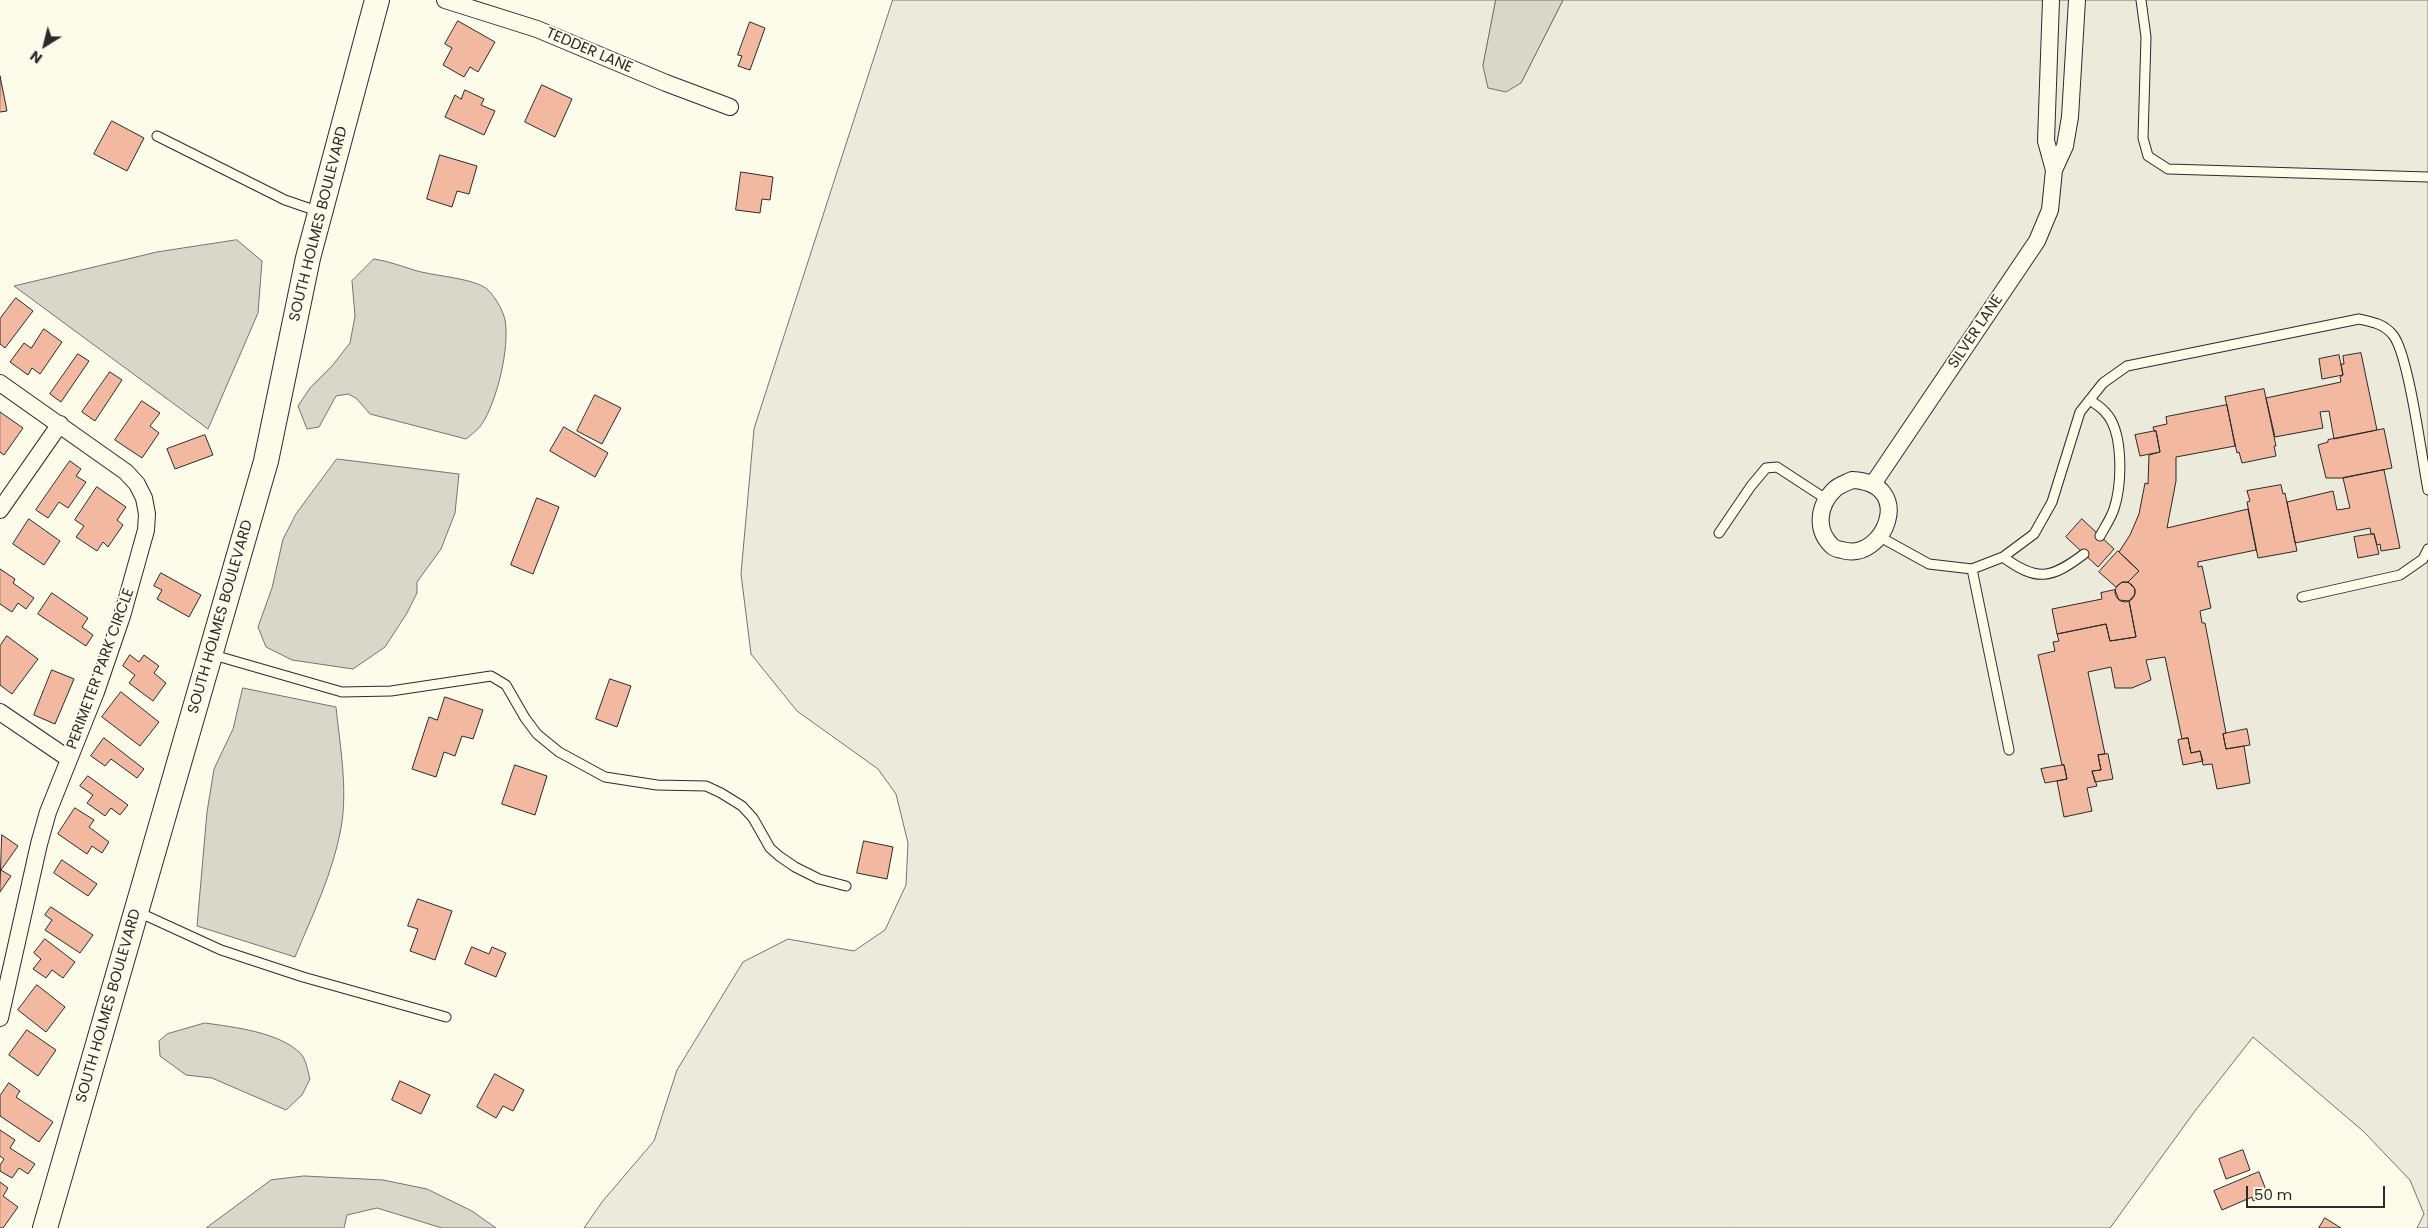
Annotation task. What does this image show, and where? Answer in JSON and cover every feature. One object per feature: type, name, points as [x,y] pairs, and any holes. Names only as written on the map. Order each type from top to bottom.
[{"type":"main road","name":"SOUTH HOLMES BOULEVARD","points":[[45,1228],[266,461],[294,320],[320,212],[377,0]]},
{"type":"street","name":"TEDDER LANE","points":[[445,0],[537,29],[666,83],[730,107]]},
{"type":"street","name":"SILVER LANE","points":[[2051,0],[2046,141],[2054,170]]},
{"type":"street","name":"SILVER LANE","points":[[1873,484],[2037,241],[2050,210],[2054,170],[2065,146],[2070,117],[2076,0]]},
{"type":"street","name":"PERIMETER PARK CIRCLE","points":[[0,383],[126,472],[137,484],[144,498],[147,514],[146,530],[122,616],[96,692],[68,760],[39,844],[1,1011]]},
{"type":"street","points":[[0,510],[60,424]]},
{"type":"street","points":[[1852,480],[1868,481],[1873,484],[1881,489],[1888,504],[1888,521],[1880,537],[1866,549],[1849,552],[1833,548],[1823,536],[1820,520],[1826,499],[1836,488],[1852,480]]},
{"type":"street","points":[[0,712],[68,760]]},
{"type":"lane","points":[[2141,0],[2146,37],[2143,138],[2148,156],[2168,169],[2428,177]]},
{"type":"lane","points":[[158,136],[285,200],[320,212]]},
{"type":"lane","points":[[1880,537],[1929,564],[1972,568],[2003,557],[2034,534],[2052,502],[2080,412],[2103,383],[2127,366],[2359,319],[2381,324],[2394,336],[2403,359],[2428,490]]},
{"type":"lane","points":[[2090,400],[2106,412],[2114,426],[2118,445],[2118,489],[2114,510],[2100,536]]},
{"type":"lane","points":[[1719,533],[1751,486],[1766,468],[1777,467],[1826,499]]},
{"type":"lane","points":[[2302,597],[2400,575],[2423,559],[2428,549]]},
{"type":"lane","points":[[2003,557],[2022,571],[2042,575],[2066,568],[2084,554]]},
{"type":"lane","points":[[1972,568],[2009,750]]},
{"type":"lane","points":[[210,654],[342,692],[390,691],[491,676],[506,684],[525,718],[538,734],[559,752],[605,776],[657,785],[706,786],[721,793],[742,806],[753,818],[770,848],[779,856],[795,867],[819,879],[846,886]]},
{"type":"lane","points":[[136,911],[221,950],[303,978],[446,1016]]},
{"type":"shaded area","points":[[893,0],[1496,0],[1483,66],[1521,83],[1563,0],[2428,0],[2428,1228],[2417,1228],[2424,1214],[2410,1180],[2363,1131],[2253,1037],[2195,1111],[2110,1228],[584,1228],[602,1202],[654,1141],[677,1070],[743,962],[788,939],[854,951],[885,930],[906,885],[908,843],[896,794],[878,769],[797,711],[751,654],[741,574],[754,429]]},
{"type":"shaded area","points":[[1496,0],[1563,0],[1521,83],[1506,92],[1488,88],[1483,66]]},
{"type":"shaded area","points":[[237,240],[262,261],[258,313],[208,429],[14,286],[157,252]]},
{"type":"shaded area","points":[[374,259],[482,286],[488,290],[501,308],[505,320],[506,344],[501,374],[488,414],[477,430],[466,439],[370,414],[356,398],[348,394],[336,396],[319,427],[307,429],[298,406],[310,388],[332,366],[350,343],[355,316],[352,281]]},
{"type":"shaded area","points":[[337,459],[459,474],[455,513],[441,549],[417,582],[417,593],[407,613],[385,647],[353,669],[292,660],[266,647],[258,627],[272,588],[283,539],[296,514]]},
{"type":"shaded area","points":[[243,688],[336,707],[344,783],[341,828],[327,878],[295,957],[197,926],[207,812],[214,769],[233,729]]},
{"type":"shaded area","points":[[205,1023],[256,1032],[281,1040],[292,1047],[303,1056],[310,1079],[302,1095],[286,1110],[212,1078],[186,1075],[160,1056],[159,1041],[167,1034]]},
{"type":"shaded area","points":[[304,1176],[383,1180],[427,1189],[472,1211],[496,1228],[442,1228],[377,1208],[347,1215],[344,1228],[206,1228],[271,1180]]},
{"type":"building","points":[[458,21],[495,42],[478,72],[470,67],[464,77],[443,65],[452,48],[445,44]]},
{"type":"building","points":[[750,22],[765,28],[750,70],[738,66],[742,56],[738,55]]},
{"type":"building","points":[[0,76],[7,111],[0,112]]},
{"type":"building","points":[[542,85],[572,99],[555,137],[525,122]]},
{"type":"building","points":[[465,90],[484,99],[481,105],[495,111],[484,135],[445,117],[455,95],[461,99]]},
{"type":"building","points":[[112,121],[144,138],[127,171],[94,154]]},
{"type":"building","points":[[440,155],[477,166],[469,194],[457,191],[452,207],[427,199]]},
{"type":"building","points":[[741,172],[773,177],[770,200],[762,199],[760,213],[736,210]]},
{"type":"building","points":[[16,298],[33,311],[5,348],[0,344],[0,319]]},
{"type":"building","points":[[44,329],[62,342],[40,374],[32,368],[28,375],[10,362],[24,343],[31,348]]},
{"type":"building","points":[[2361,353],[2377,430],[2334,439],[2329,411],[2320,412],[2323,428],[2275,437],[2266,398],[2341,382],[2340,377],[2343,375],[2341,364],[2344,364],[2343,356]]},
{"type":"building","points":[[78,354],[89,361],[61,402],[50,394]]},
{"type":"building","points":[[2339,355],[2343,375],[2322,379],[2319,359]]},
{"type":"building","points":[[110,372],[122,380],[95,421],[82,412]]},
{"type":"building","points":[[2264,389],[2276,446],[2274,446],[2276,456],[2242,463],[2239,452],[2237,453],[2225,397]]},
{"type":"building","points":[[595,395],[621,408],[602,444],[577,431]]},
{"type":"building","points":[[142,401],[160,413],[150,426],[159,433],[142,458],[115,440]]},
{"type":"building","points":[[2227,405],[2235,446],[2176,457],[2176,481],[2167,528],[2248,509],[2256,550],[2198,562],[2198,567],[2202,566],[2211,608],[2200,611],[2202,623],[2205,623],[2226,733],[2223,734],[2226,749],[2244,746],[2250,783],[2217,789],[2212,764],[2203,765],[2200,751],[2191,753],[2188,738],[2182,739],[2165,657],[2146,660],[2151,680],[2132,688],[2115,688],[2111,667],[2088,672],[2105,754],[2098,755],[2101,770],[2092,771],[2097,786],[2087,788],[2092,811],[2064,817],[2057,781],[2067,779],[2064,765],[2062,765],[2038,655],[2055,651],[2053,642],[2059,641],[2057,634],[2106,624],[2110,641],[2136,637],[2129,601],[2135,594],[2135,589],[2128,582],[2139,571],[2119,552],[2130,535],[2139,514],[2145,483],[2148,484],[2149,455],[2160,452],[2156,431],[2154,431],[2153,427],[2167,424],[2166,417]]},
{"type":"building","points":[[0,412],[23,428],[4,455],[0,452]]},
{"type":"building","points":[[564,427],[608,453],[595,477],[550,451]]},
{"type":"building","points":[[2384,429],[2392,468],[2343,478],[2326,478],[2318,445],[2328,442],[2328,440]]},
{"type":"building","points":[[2156,431],[2160,452],[2140,456],[2135,435]]},
{"type":"building","points":[[205,435],[213,455],[175,469],[167,449]]},
{"type":"building","points":[[70,461],[81,469],[76,476],[86,482],[68,508],[59,502],[48,518],[36,510]]},
{"type":"building","points":[[2384,470],[2400,548],[2381,551],[2380,544],[2377,545],[2370,528],[2295,543],[2287,502],[2333,491],[2337,510],[2350,508],[2343,478]]},
{"type":"building","points":[[2281,485],[2283,494],[2285,493],[2297,551],[2258,558],[2247,502],[2250,501],[2247,491]]},
{"type":"building","points":[[97,487],[126,507],[117,520],[123,525],[108,547],[103,542],[97,551],[76,537],[84,526],[75,520]]},
{"type":"building","points":[[537,498],[559,507],[533,574],[511,565]]},
{"type":"building","points":[[29,519],[60,541],[44,565],[13,544]]},
{"type":"building","points":[[2082,519],[2114,549],[2098,567],[2066,537]]},
{"type":"building","points":[[2374,534],[2379,554],[2358,558],[2354,537]]},
{"type":"building","points":[[2118,551],[2139,571],[2128,582],[2122,582],[2116,587],[2099,572]]},
{"type":"building","points":[[0,569],[15,579],[13,583],[34,598],[26,609],[18,603],[12,612],[0,604]]},
{"type":"building","points":[[161,573],[201,595],[189,617],[157,599],[162,590],[154,586]]},
{"type":"building","points":[[2125,582],[2132,585],[2135,592],[2132,599],[2125,602],[2118,599],[2115,592],[2118,585]]},
{"type":"building","points":[[2115,590],[2119,600],[2129,601],[2136,637],[2110,641],[2106,624],[2057,634],[2052,609],[2102,599],[2101,593]]},
{"type":"building","points":[[52,593],[88,618],[82,627],[93,635],[86,646],[38,614]]},
{"type":"building","points":[[7,636],[38,659],[12,694],[0,685],[0,646]]},
{"type":"building","points":[[130,655],[139,662],[144,655],[159,666],[154,673],[166,683],[153,701],[129,683],[135,675],[123,666]]},
{"type":"building","points":[[52,670],[74,679],[55,724],[34,715]]},
{"type":"building","points":[[610,679],[631,686],[617,727],[596,719]]},
{"type":"building","points":[[121,692],[159,722],[140,746],[102,717]]},
{"type":"building","points":[[445,697],[483,710],[473,739],[462,736],[455,756],[444,752],[436,777],[412,769],[429,717],[437,720]]},
{"type":"building","points":[[2247,729],[2250,745],[2226,749],[2223,734]]},
{"type":"building","points":[[104,738],[144,769],[137,778],[111,759],[105,766],[91,756]]},
{"type":"building","points":[[2188,738],[2191,753],[2200,751],[2203,761],[2183,765],[2178,740]]},
{"type":"building","points":[[2108,754],[2113,779],[2095,782],[2092,771],[2101,770],[2098,755]]},
{"type":"building","points":[[515,765],[547,776],[535,815],[502,804]]},
{"type":"building","points":[[2064,765],[2067,779],[2045,783],[2041,769]]},
{"type":"building","points":[[88,776],[128,805],[120,815],[111,808],[105,816],[87,803],[93,795],[80,786]]},
{"type":"building","points":[[75,808],[94,820],[89,827],[109,842],[102,853],[92,846],[87,854],[58,834]]},
{"type":"building","points":[[2,835],[18,846],[1,870],[11,876],[0,892]]},
{"type":"building","points":[[864,841],[893,847],[887,879],[857,873]]},
{"type":"building","points":[[62,860],[97,884],[88,896],[54,873]]},
{"type":"building","points":[[418,899],[452,911],[435,960],[410,951],[418,929],[408,926]]},
{"type":"building","points":[[51,907],[93,935],[80,953],[45,930],[52,920],[45,915]]},
{"type":"building","points":[[45,939],[75,962],[63,978],[52,970],[46,978],[33,969],[41,959],[34,953]]},
{"type":"building","points":[[472,947],[489,954],[492,947],[506,953],[496,977],[465,964]]},
{"type":"building","points":[[37,985],[65,1007],[46,1032],[18,1010]]},
{"type":"building","points":[[27,1030],[56,1050],[38,1076],[9,1055]]},
{"type":"building","points":[[495,1074],[524,1090],[513,1111],[503,1106],[496,1118],[477,1107]]},
{"type":"building","points":[[400,1081],[430,1095],[421,1114],[392,1100]]},
{"type":"building","points":[[9,1083],[20,1091],[16,1097],[53,1122],[39,1142],[0,1116],[0,1096]]},
{"type":"building","points":[[0,1130],[15,1140],[10,1148],[35,1164],[28,1174],[19,1168],[12,1178],[0,1171],[0,1165],[4,1159],[0,1156]]},
{"type":"building","points":[[2243,1150],[2250,1170],[2226,1179],[2219,1159]]},
{"type":"building","points":[[2259,1172],[2268,1195],[2253,1201],[2252,1197],[2222,1210],[2214,1191]]},
{"type":"building","points":[[0,1182],[8,1188],[3,1196],[18,1207],[3,1228],[0,1228]]},
{"type":"building","points":[[2325,1218],[2341,1228],[2319,1228]]}]
